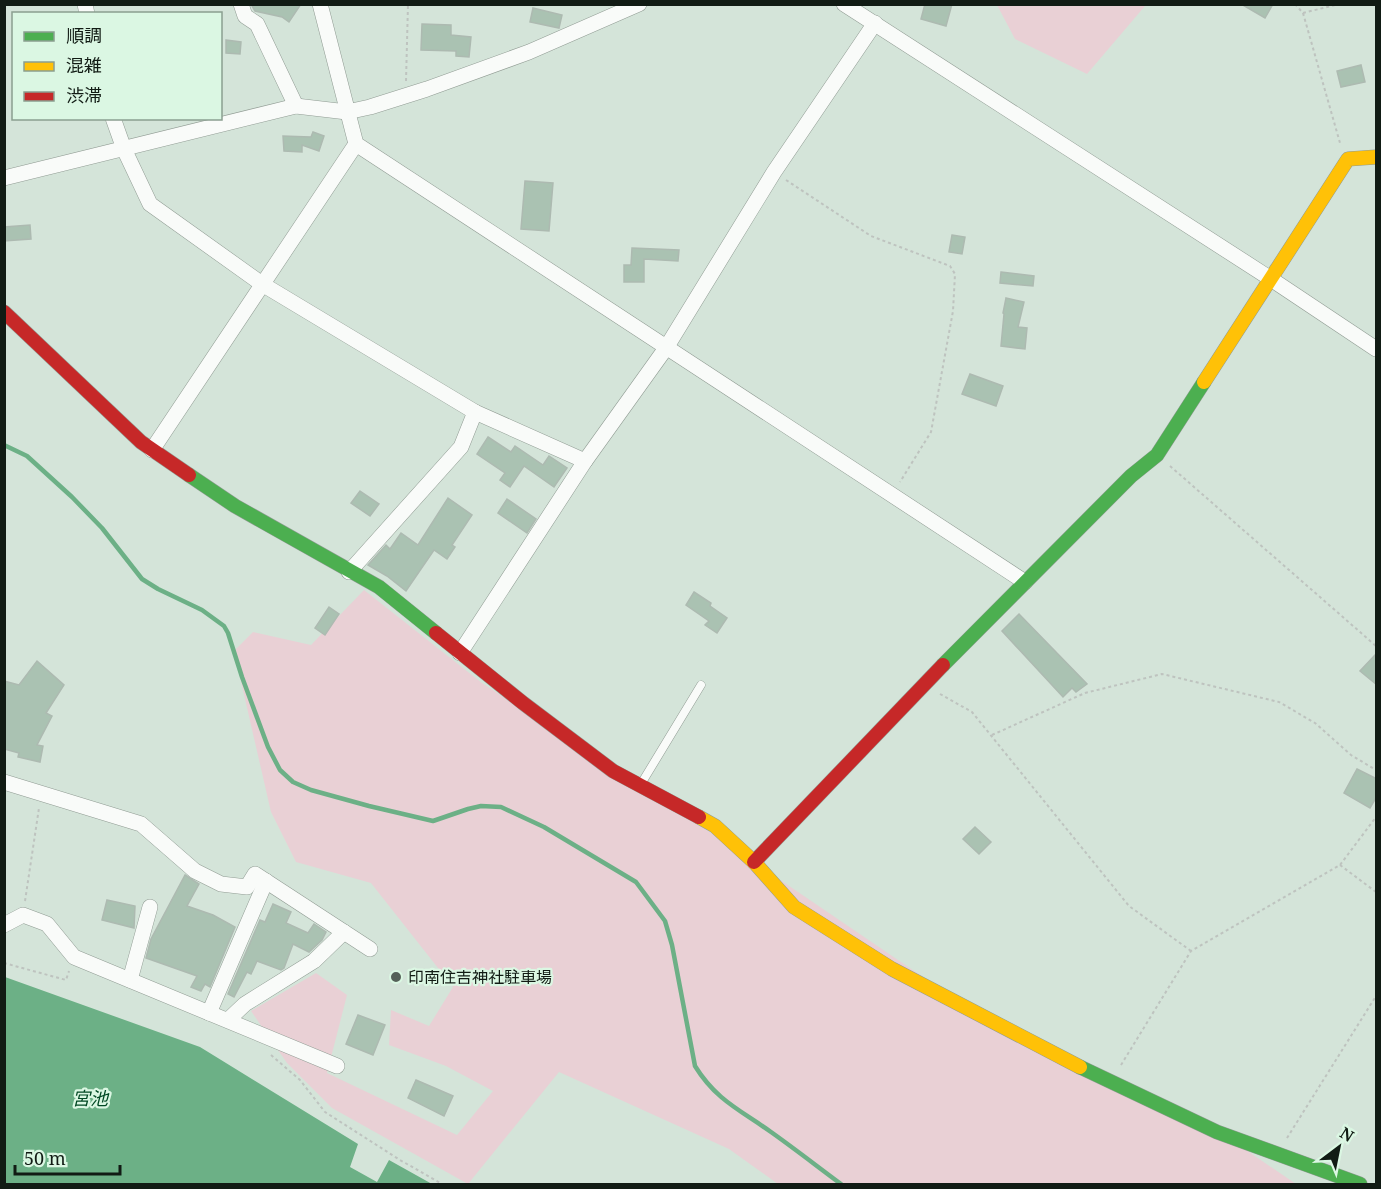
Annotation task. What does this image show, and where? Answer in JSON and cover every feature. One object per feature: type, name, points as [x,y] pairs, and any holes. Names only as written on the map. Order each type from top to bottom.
[{"type":"street","points":[[241,4],[245,15],[257,24],[296,106]]},
{"type":"street","points":[[320,4],[356,144],[1025,582]]},
{"type":"street","points":[[4,178],[296,106],[347,112],[406,96],[529,52],[639,4]]},
{"type":"street","points":[[844,4],[1271,279],[1377,350]]},
{"type":"street","points":[[460,653],[585,461],[666,348],[774,172],[875,23]]},
{"type":"street","points":[[114,120],[150,204],[261,284],[475,412],[585,461]]},
{"type":"street","points":[[152,450],[356,144]]},
{"type":"street","points":[[754,862],[1025,582],[1131,476],[1157,454],[1348,159],[1377,157]]},
{"type":"street","points":[[4,312],[141,442],[236,506],[379,587],[523,704],[613,771],[715,826],[754,862],[794,907],[892,969],[1098,1076],[1217,1132],[1360,1185]]},
{"type":"street","points":[[349,572],[461,447],[475,412]]},
{"type":"street","points":[[4,782],[141,824],[195,871],[221,884],[247,886],[255,874],[370,949]]},
{"type":"street","points":[[209,1013],[266,881]]},
{"type":"street","points":[[130,980],[150,907]]},
{"type":"street","points":[[4,925],[23,915],[47,924],[74,957],[337,1065]]},
{"type":"street","points":[[228,1020],[245,1004],[314,961],[344,932]]},
{"type":"lane","points":[[641,786],[701,685]]},
{"type":"path","points":[[406,96],[408,4]]},
{"type":"path","points":[[1295,4],[1303,14],[1342,150],[1348,159]]},
{"type":"path","points":[[1303,14],[1340,4]]},
{"type":"path","points":[[774,172],[871,236],[950,266],[955,274],[953,311],[931,432],[892,494]]},
{"type":"path","points":[[1157,454],[1377,646]]},
{"type":"path","points":[[992,735],[1084,693],[1162,674],[1279,702],[1315,723],[1351,755],[1377,770]]},
{"type":"path","points":[[929,680],[942,696],[972,712],[1129,906],[1191,951]]},
{"type":"path","points":[[23,915],[41,794]]},
{"type":"path","points":[[1117,1072],[1191,951],[1340,865],[1377,817]]},
{"type":"path","points":[[1340,865],[1377,892]]},
{"type":"path","points":[[4,963],[66,980]]},
{"type":"path","points":[[1276,1155],[1377,996]]},
{"type":"path","points":[[268,1052],[300,1080],[325,1112],[400,1161],[442,1185]]},
{"type":"shaded area","points":[[997,5],[1150,5],[1145,6],[1087,74],[1015,39]]},
{"type":"shaded area","points":[[364,590],[482,683],[695,822],[1001,1030],[1224,1135],[1296,1184],[778,1184],[729,1149],[559,1072],[468,1184],[332,1108],[287,1063],[251,1011],[316,973],[347,995],[327,1073],[457,1135],[493,1091],[446,1066],[389,1045],[391,1010],[429,1026],[453,987],[371,883],[296,862],[271,812],[234,651],[253,632],[311,645]]},
{"type":"water","name":"宮池","points":[[5,977],[200,1047],[358,1144],[350,1167],[377,1182],[389,1160],[432,1184],[5,1184]]},
{"type":"building","points":[[251,4],[301,4],[289,22],[282,17],[255,11]]},
{"type":"building","points":[[925,4],[952,4],[946,26],[921,19]]},
{"type":"building","points":[[1241,4],[1273,4],[1265,18]]},
{"type":"building","points":[[533,8],[562,15],[559,28],[530,22]]},
{"type":"building","points":[[422,24],[451,25],[451,35],[471,37],[469,57],[456,56],[456,51],[421,50]]},
{"type":"building","points":[[226,40],[241,42],[240,54],[226,53]]},
{"type":"building","points":[[1361,65],[1365,82],[1341,87],[1337,71]]},
{"type":"building","points":[[313,132],[324,136],[319,151],[302,145],[302,152],[284,151],[283,136],[311,137]]},
{"type":"building","points":[[525,181],[553,183],[549,231],[521,229]]},
{"type":"building","points":[[30,225],[31,239],[4,241],[4,227]]},
{"type":"building","points":[[952,235],[965,237],[962,254],[949,252]]},
{"type":"building","points":[[632,248],[679,250],[678,261],[644,259],[644,282],[624,282],[624,265],[631,265]]},
{"type":"building","points":[[1001,272],[1034,276],[1033,286],[1000,283]]},
{"type":"building","points":[[1006,298],[1024,302],[1018,327],[1027,328],[1025,349],[1001,346]]},
{"type":"building","points":[[970,374],[1003,386],[996,406],[962,394]]},
{"type":"building","points":[[488,437],[511,452],[515,446],[543,465],[549,456],[567,468],[554,487],[524,466],[510,487],[500,480],[505,473],[477,454]]},
{"type":"building","points":[[360,491],[379,504],[370,516],[351,503]]},
{"type":"building","points":[[448,498],[472,515],[452,545],[455,547],[447,559],[434,550],[406,591],[368,565],[386,545],[390,549],[401,533],[418,545]]},
{"type":"building","points":[[507,499],[536,519],[527,533],[498,513]]},
{"type":"building","points":[[694,592],[711,603],[710,606],[727,618],[717,633],[705,625],[709,621],[686,605]]},
{"type":"building","points":[[329,607],[339,614],[325,635],[315,628]]},
{"type":"building","points":[[1019,614],[1087,684],[1076,692],[1072,688],[1063,697],[1002,631]]},
{"type":"building","points":[[1377,653],[1377,685],[1360,671]]},
{"type":"building","points":[[37,661],[64,685],[46,713],[52,716],[37,745],[43,746],[40,762],[18,757],[19,753],[4,749],[4,681],[19,685]]},
{"type":"building","points":[[1357,769],[1377,779],[1377,796],[1370,808],[1344,793]]},
{"type":"building","points":[[975,827],[991,842],[979,854],[963,839]]},
{"type":"building","points":[[185,875],[199,884],[187,906],[213,915],[235,927],[210,987],[205,984],[201,991],[191,987],[197,976],[146,958],[151,939]]},
{"type":"building","points":[[107,900],[135,906],[134,928],[102,920]]},
{"type":"building","points":[[273,904],[291,912],[286,923],[308,933],[314,924],[326,932],[322,940],[309,952],[293,944],[284,968],[281,970],[257,961],[251,974],[247,972],[234,997],[228,994],[260,920],[265,922]]},
{"type":"building","points":[[358,1015],[385,1025],[373,1055],[346,1044]]},
{"type":"building","points":[[416,1080],[453,1096],[444,1116],[408,1098]]},
{"type":"waterway","points":[[4,445],[27,456],[72,497],[102,528],[142,579],[202,610],[224,626],[268,747],[280,770],[293,782],[311,790],[433,821],[481,806],[501,807],[544,827],[636,882],[665,921],[672,945],[695,1066],[703,1078],[729,1104],[780,1138],[841,1184]]},
{"type":"traffic: fast","points":[[943,665],[1131,476],[1157,455],[1204,382]]},
{"type":"traffic: fast","points":[[189,475],[235,506],[379,587],[436,633]]},
{"type":"traffic: fast","points":[[1080,1067],[1217,1132],[1360,1184]]},
{"type":"traffic: slow","points":[[1204,382],[1348,159],[1376,157]]},
{"type":"traffic: slow","points":[[699,817],[715,826],[754,862],[794,907],[892,969],[1080,1067]]},
{"type":"traffic: jam","points":[[4,312],[141,442],[189,475]]},
{"type":"traffic: jam","points":[[436,633],[613,771],[699,817]]},
{"type":"traffic: jam","points":[[754,862],[943,665]]},
{"type":"place","name":"印南住吉神社駐車場","points":[[396,977]]}]
